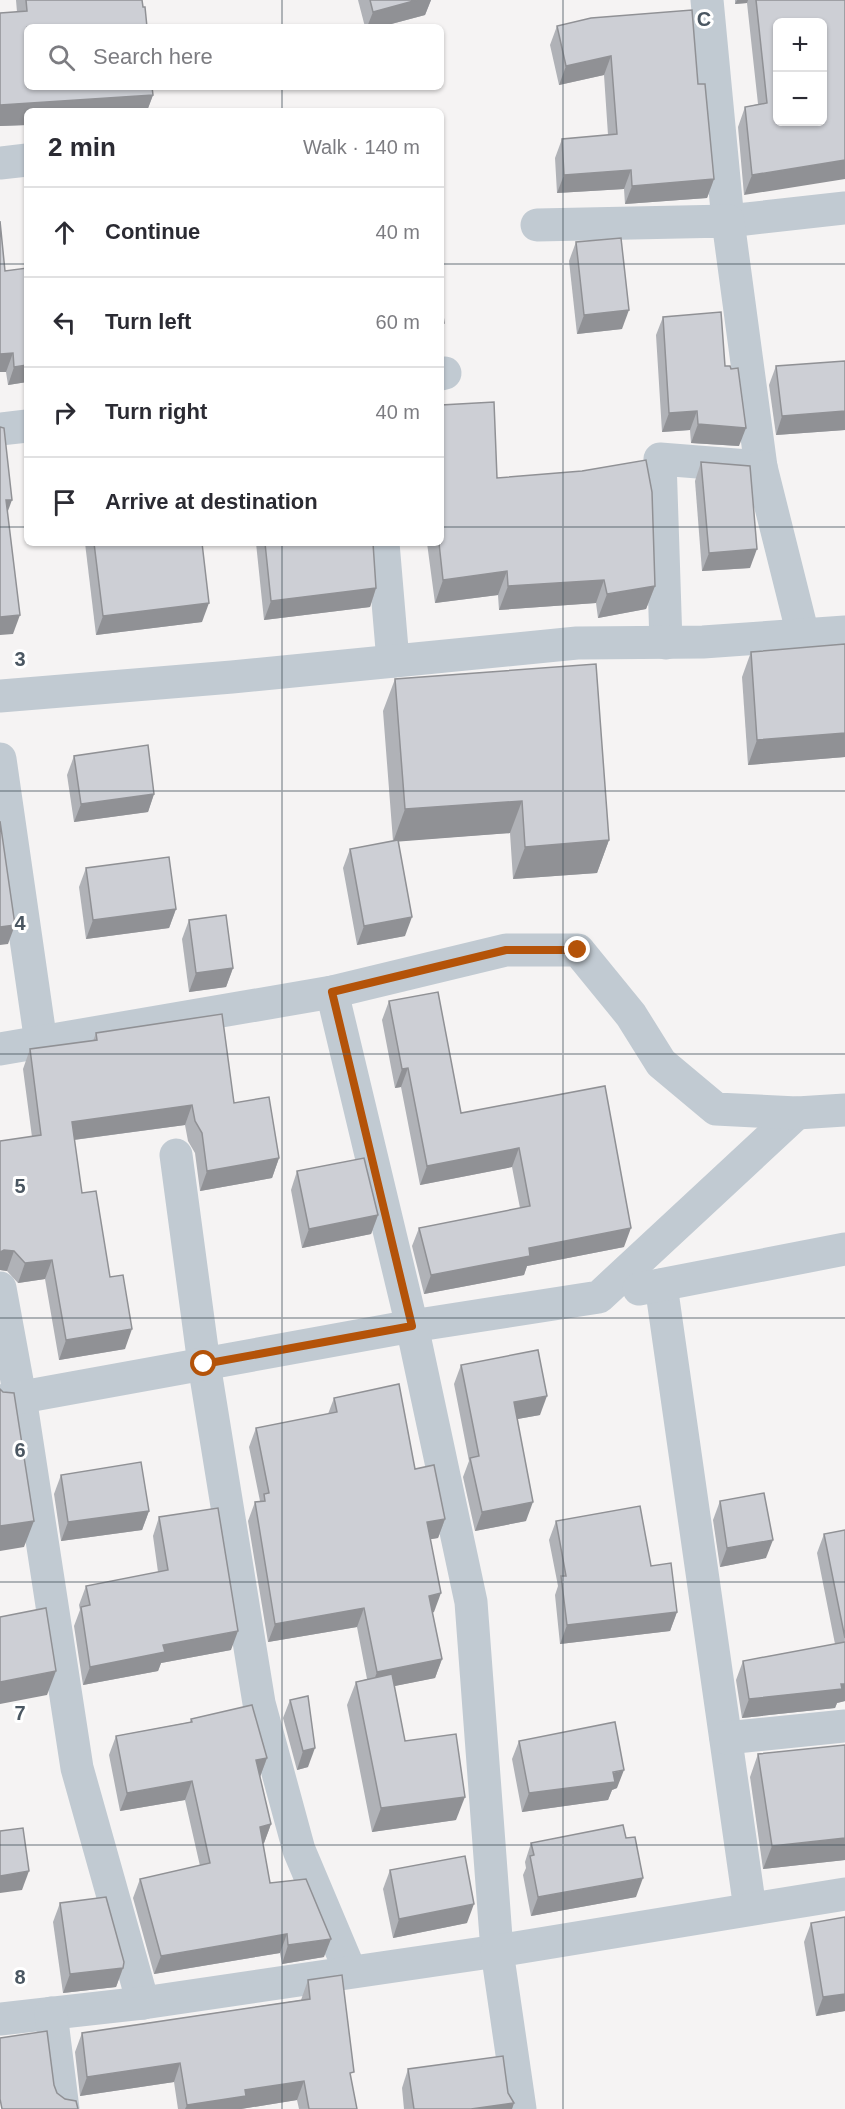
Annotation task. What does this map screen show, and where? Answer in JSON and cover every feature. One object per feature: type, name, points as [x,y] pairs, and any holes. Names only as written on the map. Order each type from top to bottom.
[{"type":"street","points":[[706,0],[728,221],[761,467],[803,635]]},
{"type":"street","points":[[0,163],[24,160]]},
{"type":"street","points":[[537,225],[728,221],[845,207]]},
{"type":"street","points":[[0,429],[24,426]]},
{"type":"street","points":[[666,643],[660,459],[761,467]]},
{"type":"street","points":[[383,546],[393,661]]},
{"type":"street","points":[[0,696],[232,677],[577,643],[666,643],[845,633]]},
{"type":"street","points":[[0,759],[41,1043]]},
{"type":"street","points":[[0,1049],[332,992],[506,950],[578,950],[632,1015],[662,1063],[716,1109],[797,1113],[845,1110]]},
{"type":"street","points":[[332,992],[412,1326],[471,1602],[497,1951],[520,2109]]},
{"type":"street","points":[[599,1297],[797,1113]]},
{"type":"street","points":[[176,1155],[204,1364],[260,1703],[299,1850],[350,1971]]},
{"type":"street","points":[[10,1399],[412,1326],[599,1297],[845,1249]]},
{"type":"street","points":[[661,1285],[750,1909]]},
{"type":"street","points":[[0,1288],[10,1399],[77,1768],[143,2002]]},
{"type":"street","points":[[726,1738],[845,1726]]},
{"type":"street","points":[[0,2019],[143,2002],[497,1951],[845,1894]]},
{"type":"street","points":[[51,2013],[63,2109]]},
{"type":"building","points":[[26,0],[142,0],[147,24],[24,24],[24,90],[152,90],[153,95],[0,105],[0,13],[27,11]]},
{"type":"building","points":[[370,0],[417,0],[373,12]]},
{"type":"building","points":[[756,0],[845,0],[845,160],[752,175],[745,107],[767,103]]},
{"type":"building","points":[[692,10],[698,84],[705,84],[714,179],[632,186],[631,170],[564,175],[562,139],[617,134],[611,56],[566,66],[557,26],[591,18]]},
{"type":"building","points":[[0,221],[5,271],[24,268],[24,365],[14,367],[13,353],[0,354]]},
{"type":"building","points":[[621,238],[629,310],[584,315],[576,242]]},
{"type":"building","points":[[721,312],[725,366],[730,366],[731,369],[738,368],[746,428],[698,424],[697,411],[669,413],[663,317]]},
{"type":"building","points":[[845,361],[845,411],[782,416],[776,366]]},
{"type":"building","points":[[494,402],[497,478],[582,471],[646,460],[652,492],[655,586],[607,594],[604,580],[508,586],[507,571],[443,580],[439,546],[444,546],[444,405]]},
{"type":"building","points":[[0,427],[4,428],[12,500],[6,500],[20,615],[0,617]]},
{"type":"building","points":[[701,462],[750,466],[757,549],[709,553]]},
{"type":"building","points":[[94,546],[202,546],[209,603],[103,616]]},
{"type":"building","points":[[265,546],[373,546],[376,588],[271,601]]},
{"type":"building","points":[[845,644],[845,733],[757,740],[751,652]]},
{"type":"building","points":[[596,664],[609,840],[525,847],[522,801],[405,809],[395,679]]},
{"type":"building","points":[[148,745],[154,794],[81,804],[74,756]]},
{"type":"building","points":[[0,821],[15,925],[0,927]]},
{"type":"building","points":[[398,840],[412,917],[364,926],[350,849]]},
{"type":"building","points":[[169,857],[176,909],[93,920],[86,868]]},
{"type":"building","points":[[226,915],[233,968],[196,973],[189,920]]},
{"type":"building","points":[[438,992],[461,1113],[605,1086],[631,1228],[529,1248],[530,1256],[431,1275],[419,1228],[530,1206],[519,1148],[427,1166],[408,1068],[402,1069],[389,1001]]},
{"type":"building","points":[[222,1014],[234,1103],[269,1097],[279,1158],[207,1171],[202,1133],[195,1121],[192,1105],[72,1122],[82,1193],[96,1191],[110,1277],[123,1275],[132,1329],[66,1340],[52,1260],[25,1263],[14,1251],[0,1252],[0,1141],[41,1135],[30,1049],[97,1040],[96,1033]]},
{"type":"building","points":[[364,1158],[378,1215],[309,1229],[297,1171]]},
{"type":"building","points":[[538,1350],[547,1396],[514,1402],[533,1502],[482,1512],[470,1458],[479,1456],[461,1365]]},
{"type":"building","points":[[399,1384],[415,1469],[434,1465],[445,1519],[427,1522],[441,1593],[429,1596],[442,1659],[377,1672],[364,1608],[275,1624],[255,1502],[265,1501],[264,1494],[269,1493],[256,1428],[337,1412],[334,1398]]},
{"type":"building","points":[[0,1389],[3,1392],[14,1393],[34,1521],[0,1526]]},
{"type":"building","points":[[141,1462],[149,1511],[68,1522],[61,1475]]},
{"type":"building","points":[[764,1493],[773,1540],[727,1548],[720,1501]]},
{"type":"building","points":[[640,1506],[651,1566],[671,1563],[677,1612],[567,1625],[561,1576],[566,1576],[556,1521]]},
{"type":"building","points":[[218,1508],[238,1631],[163,1645],[165,1652],[90,1667],[81,1607],[90,1605],[86,1586],[168,1570],[159,1517]]},
{"type":"building","points":[[845,1530],[845,1638],[824,1534]]},
{"type":"building","points":[[46,1608],[56,1671],[0,1682],[0,1617]]},
{"type":"building","points":[[845,1642],[845,1684],[841,1684],[842,1689],[749,1699],[743,1661]]},
{"type":"building","points":[[392,1674],[405,1741],[456,1734],[465,1797],[381,1808],[356,1682]]},
{"type":"building","points":[[308,1696],[315,1748],[303,1751],[290,1700]]},
{"type":"building","points":[[252,1705],[267,1758],[256,1760],[271,1824],[260,1827],[270,1883],[306,1879],[331,1939],[288,1945],[287,1934],[161,1956],[140,1879],[210,1863],[192,1781],[127,1793],[116,1736],[192,1722],[191,1719]]},
{"type":"building","points":[[615,1722],[624,1770],[613,1772],[615,1782],[529,1793],[519,1741]]},
{"type":"building","points":[[845,1745],[845,1838],[772,1846],[758,1754]]},
{"type":"building","points":[[623,1825],[626,1838],[635,1837],[643,1878],[538,1897],[530,1856],[534,1855],[531,1843]]},
{"type":"building","points":[[23,1828],[29,1871],[0,1876],[0,1831]]},
{"type":"building","points":[[465,1856],[474,1904],[399,1919],[390,1870]]},
{"type":"building","points":[[106,1897],[124,1962],[123,1968],[70,1974],[60,1903]]},
{"type":"building","points":[[845,1917],[845,1994],[823,1997],[811,1923]]},
{"type":"building","points":[[342,1975],[354,2072],[350,2073],[357,2109],[309,2109],[304,2081],[245,2090],[246,2096],[187,2105],[180,2063],[87,2077],[82,2033],[310,1999],[308,1980]]},
{"type":"building","points":[[47,2031],[57,2093],[65,2099],[76,2101],[78,2109],[2,2109],[0,2038]]},
{"type":"building","points":[[503,2056],[508,2093],[514,2103],[471,2109],[414,2109],[408,2069]]},
{"type":"route","points":[[204,1364],[412,1326],[332,992],[506,950],[578,950]]}]
